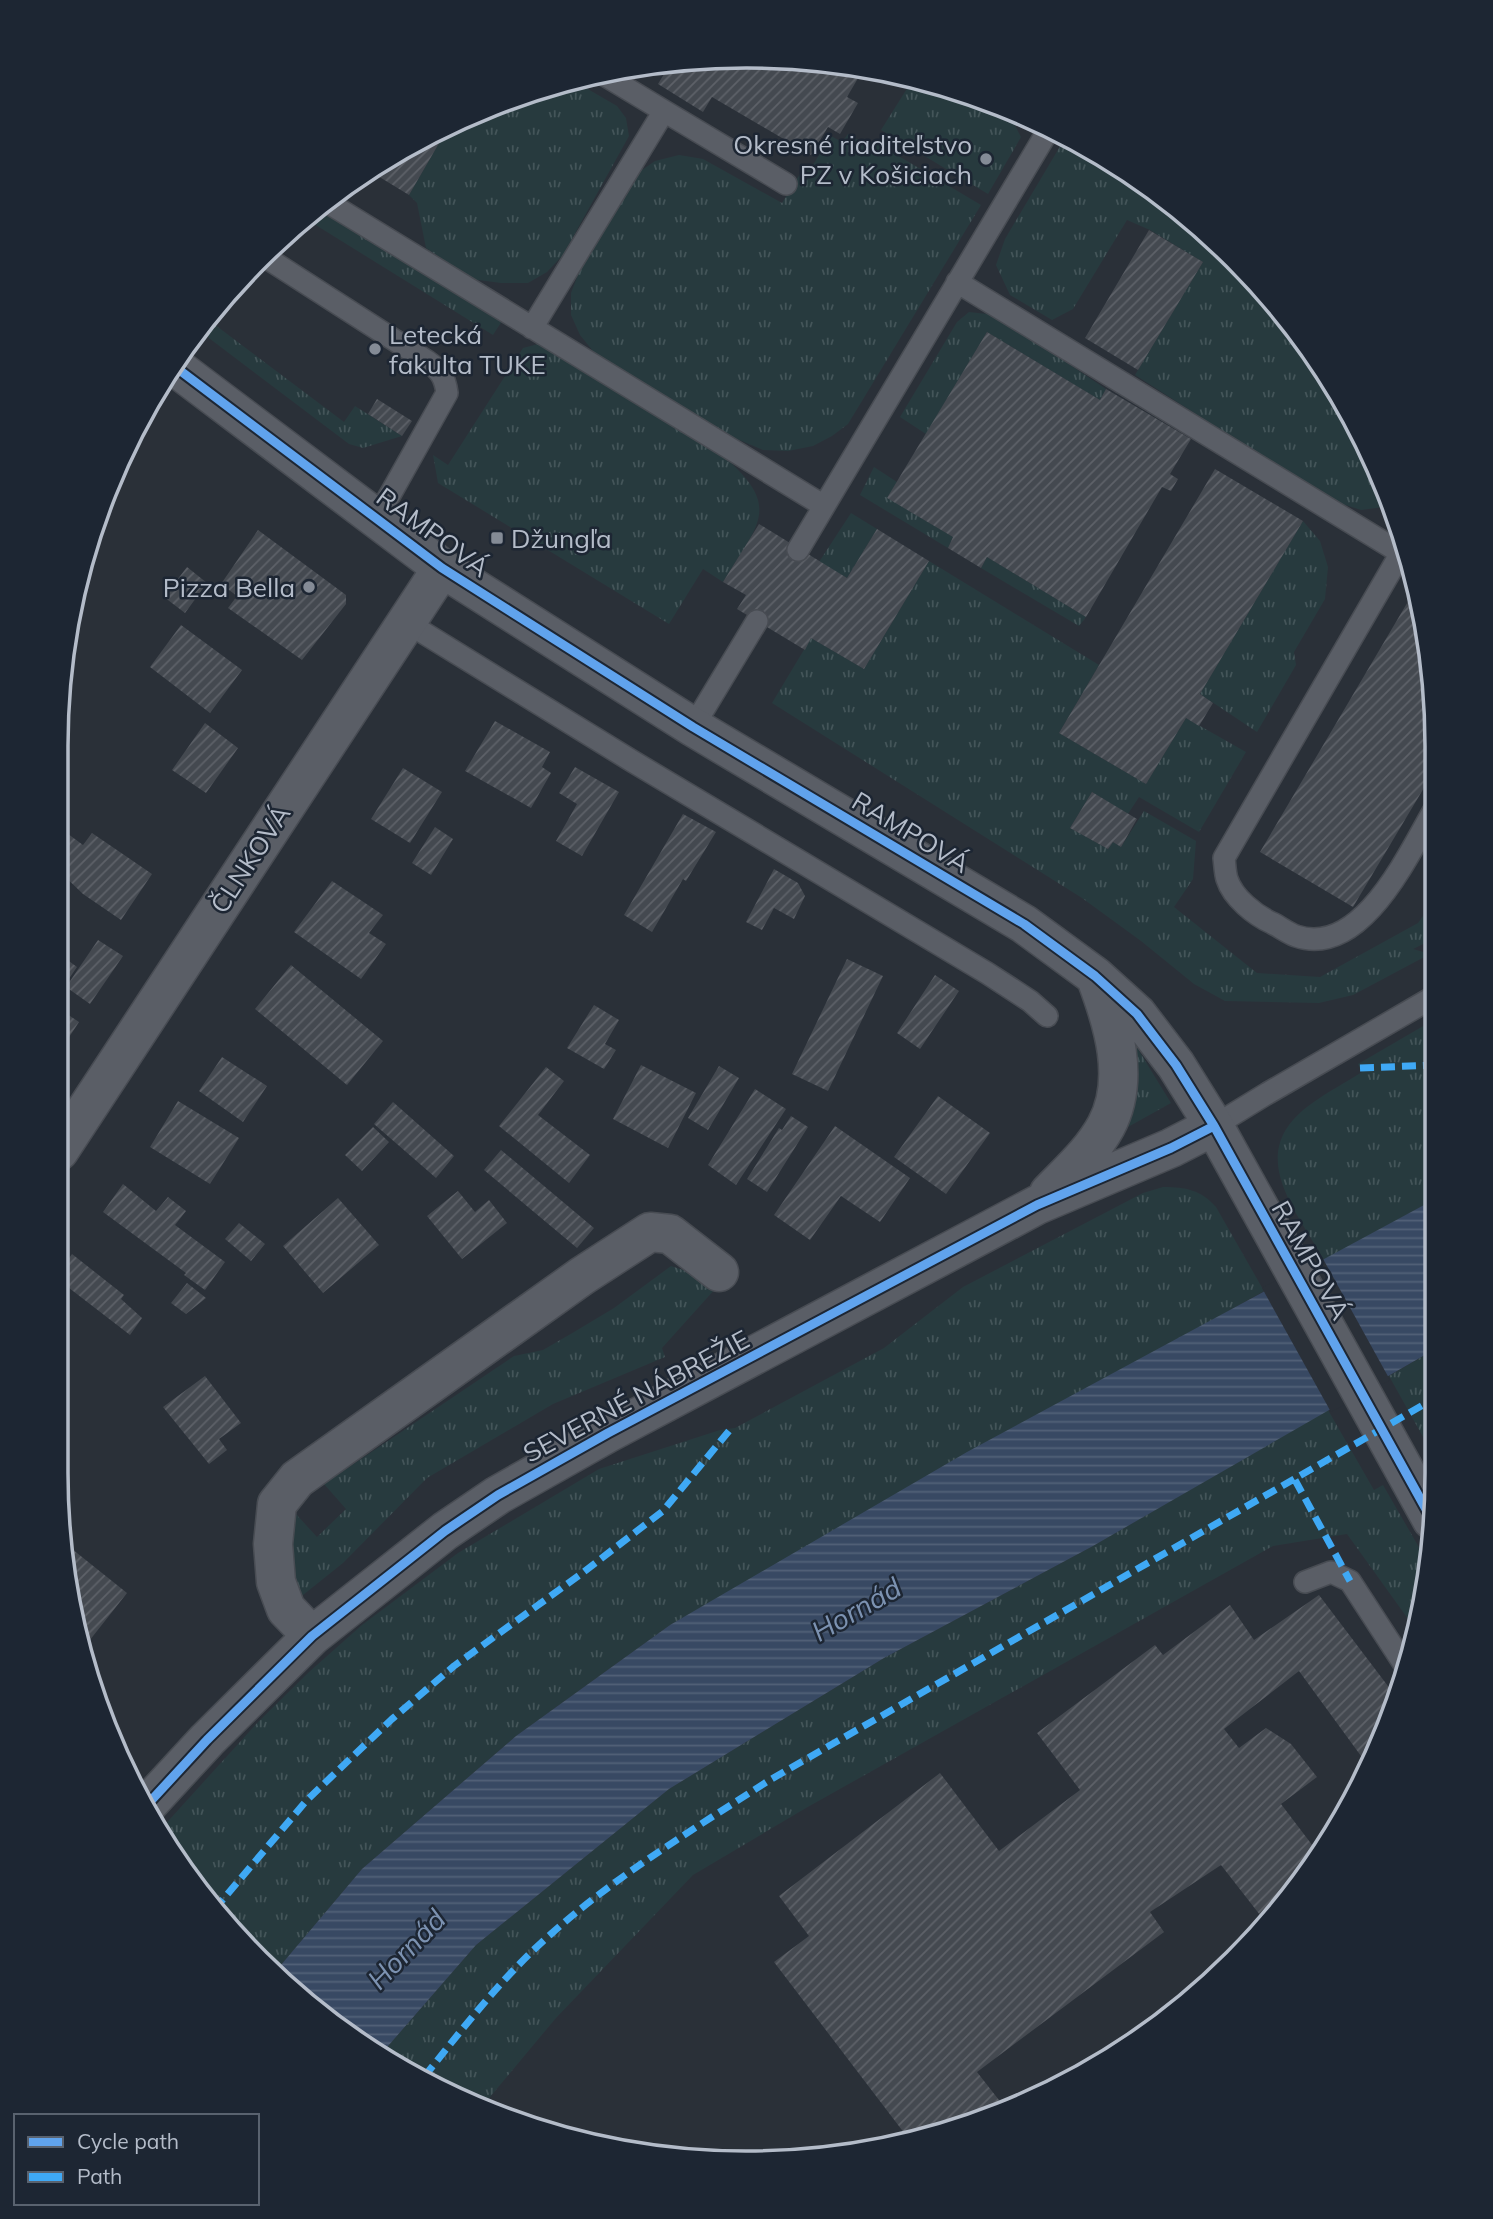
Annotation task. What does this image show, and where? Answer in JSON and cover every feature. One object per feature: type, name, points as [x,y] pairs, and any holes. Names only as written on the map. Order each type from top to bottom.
[{"type":"street","name":"RAMPOVÁ","points":[[182,372],[442,568],[693,727],[1024,924],[1096,976],[1137,1014],[1176,1065],[1214,1126],[1424,1505]]},
{"type":"street","name":"ČLNKOVÁ","points":[[68,1137],[442,568]]},
{"type":"street","points":[[1037,1205],[1096,1141],[1113,1110],[1117,1086],[1114,1035],[1096,976]]},
{"type":"street","name":"SEVERNÉ NÁBREŽIE","points":[[152,1799],[206,1740],[312,1636],[425,1545],[499,1495],[608,1433],[1037,1205],[1171,1149],[1214,1126]]},
{"type":"street","points":[[312,1636],[286,1609],[276,1581],[273,1544],[277,1504],[296,1479],[650,1232],[670,1234],[719,1272]]},
{"type":"lane","points":[[614,81],[786,184]]},
{"type":"lane","points":[[532,328],[664,111]]},
{"type":"lane","points":[[798,550],[1044,137]]},
{"type":"lane","points":[[335,207],[824,506]]},
{"type":"lane","points":[[273,262],[439,369],[446,379],[447,393],[377,518]]},
{"type":"lane","points":[[957,282],[1395,547]]},
{"type":"lane","points":[[1399,560],[1224,858],[1227,881],[1245,905],[1261,918],[1297,936],[1319,938],[1338,934],[1362,919],[1377,904],[1425,825]]},
{"type":"lane","points":[[693,727],[757,621]]},
{"type":"lane","points":[[406,622],[632,761],[987,972],[1047,1016]]},
{"type":"lane","points":[[1214,1126],[1425,1002]]},
{"type":"lane","points":[[1305,1582],[1331,1572],[1350,1581],[1400,1656]]},
{"type":"green space","points":[[585,88],[617,106],[626,118],[629,136],[563,255],[547,272],[528,283],[471,279],[426,248],[417,203],[409,195],[440,142],[528,104]]},
{"type":"green space","points":[[908,88],[965,104],[1006,120],[1014,124],[1021,137],[988,194],[881,130]]},
{"type":"green space","points":[[848,134],[871,147],[875,142],[981,205],[848,424],[813,446],[788,451],[763,450],[730,436],[597,356],[580,335],[571,315],[571,293],[581,267],[639,172],[655,161],[679,155],[703,159],[782,203],[805,166],[811,168],[831,136],[842,142]]},
{"type":"green space","points":[[1060,146],[1086,159],[1159,208],[1226,267],[1285,334],[1334,407],[1381,507],[1361,510],[1330,500],[1135,375],[1203,262],[1150,230],[1127,220],[1073,309],[1052,320],[1010,295],[996,265],[1005,239]]},
{"type":"green space","points":[[327,214],[502,321],[493,335],[314,224]]},
{"type":"green space","points":[[969,312],[996,315],[1106,389],[1100,400],[987,332],[926,434],[900,417],[957,322]]},
{"type":"green space","points":[[215,325],[344,422],[355,406],[402,436],[363,448],[349,444],[206,336]]},
{"type":"green space","points":[[538,344],[720,453],[752,487],[758,501],[759,515],[747,544],[723,582],[703,569],[669,624],[438,483],[433,455],[448,465],[523,348]]},
{"type":"green space","points":[[874,467],[897,482],[888,498],[953,537],[948,548],[860,495]]},
{"type":"green space","points":[[851,513],[877,529],[847,578],[819,562]]},
{"type":"green space","points":[[1303,521],[1320,541],[1328,567],[1325,599],[1294,652],[1296,665],[1257,732],[1200,694]]},
{"type":"green space","points":[[987,557],[1086,617],[1079,626],[981,568]]},
{"type":"green space","points":[[929,561],[1099,665],[1059,733],[1146,784],[1186,718],[1246,752],[1199,832],[1139,797],[1128,814],[1092,792],[1070,828],[1108,849],[1113,842],[1121,847],[1144,811],[1196,841],[1193,879],[1174,907],[1257,973],[1320,977],[1418,923],[1425,913],[1425,943],[1413,949],[1425,953],[1425,957],[1353,995],[1319,1003],[1225,1001],[1194,984],[1082,898],[772,703],[811,638],[864,669]]},
{"type":"green space","points":[[1425,1025],[1425,1205],[1324,1260],[1289,1200],[1281,1180],[1278,1160],[1281,1141],[1291,1122],[1311,1104],[1362,1072],[1358,1064]]},
{"type":"green space","points":[[1136,1046],[1171,1103],[1128,1127],[1135,1089]]},
{"type":"green space","points":[[1163,1187],[1179,1188],[1205,1197],[1216,1207],[1264,1291],[670,1625],[516,1736],[362,1869],[281,1965],[237,1920],[208,1885],[166,1823],[258,1722],[309,1672],[362,1625],[458,1553],[599,1469],[720,1430],[735,1428],[884,1348],[963,1287],[1143,1193]]},
{"type":"green space","points":[[671,1266],[716,1288],[662,1348],[665,1357],[553,1404],[427,1478],[343,1563],[298,1599],[291,1556],[291,1532],[295,1513],[317,1537],[346,1509],[324,1484],[514,1356],[543,1350],[614,1308]]},
{"type":"green space","points":[[1425,1355],[1425,1440],[1389,1376]]},
{"type":"green space","points":[[1328,1410],[1374,1490],[1383,1485],[1420,1549],[1409,1620],[1347,1534],[1273,1546],[806,1808],[693,1875],[556,2018],[488,2099],[447,2081],[387,2047],[476,1945],[669,1789],[884,1658],[1093,1546]]},
{"type":"water","name":"Hornád","points":[[1425,1204],[1425,1355],[1093,1546],[884,1658],[669,1789],[476,1945],[387,2047],[334,2011],[281,1965],[362,1869],[516,1736],[670,1625],[967,1452]]},
{"type":"pier","points":[[1322,1257],[1390,1380],[1331,1412],[1262,1288]]},
{"type":"building","points":[[746,68],[835,74],[858,78],[847,97],[858,103],[840,134],[828,127],[811,155],[712,97],[703,112],[658,84],[664,73],[702,70]]},
{"type":"building","points":[[440,142],[409,195],[379,177]]},
{"type":"building","points":[[1149,230],[1203,262],[1138,370],[1085,338]]},
{"type":"building","points":[[987,332],[1100,400],[1106,389],[1191,439],[1170,474],[1178,479],[1171,491],[1162,487],[1086,617],[987,557],[981,568],[948,548],[953,537],[887,498]]},
{"type":"building","points":[[377,399],[412,421],[402,436],[368,414]]},
{"type":"building","points":[[1215,469],[1303,521],[1200,694],[1213,703],[1199,726],[1186,718],[1146,784],[1059,733]]},
{"type":"building","points":[[759,524],[847,578],[877,529],[929,561],[864,669],[811,638],[805,650],[737,609],[746,595],[723,582]]},
{"type":"building","points":[[258,530],[346,595],[346,604],[302,660],[228,608],[237,596],[221,584]]},
{"type":"building","points":[[187,567],[207,583],[185,613],[164,597]]},
{"type":"building","points":[[1409,600],[1419,658],[1423,702],[1425,786],[1353,907],[1260,852]]},
{"type":"building","points":[[181,625],[242,670],[210,713],[150,667]]},
{"type":"building","points":[[495,721],[550,752],[542,767],[551,773],[531,808],[465,771]]},
{"type":"building","points":[[205,723],[238,748],[206,793],[172,770]]},
{"type":"building","points":[[575,767],[619,792],[582,856],[556,841],[577,804],[559,793]]},
{"type":"building","points":[[403,768],[442,792],[410,843],[371,819]]},
{"type":"building","points":[[1092,792],[1137,819],[1121,847],[1113,842],[1108,849],[1070,828]]},
{"type":"building","points":[[683,814],[716,832],[686,881],[683,879],[652,932],[624,915]]},
{"type":"building","points":[[435,827],[453,839],[431,875],[412,863]]},
{"type":"building","points":[[92,833],[152,874],[121,920],[83,894],[68,880],[68,834],[83,845]]},
{"type":"building","points":[[774,869],[798,883],[805,896],[794,919],[774,908],[762,930],[746,922]]},
{"type":"building","points":[[332,881],[383,915],[369,933],[386,944],[361,979],[294,932]]},
{"type":"building","points":[[98,940],[123,956],[90,1004],[68,988],[68,984]]},
{"type":"building","points":[[847,959],[883,976],[828,1091],[792,1074]]},
{"type":"building","points":[[68,960],[77,967],[68,980]]},
{"type":"building","points":[[291,965],[383,1041],[347,1085],[255,1009]]},
{"type":"building","points":[[935,975],[959,991],[920,1049],[897,1033]]},
{"type":"building","points":[[594,1005],[619,1020],[605,1044],[616,1050],[604,1069],[567,1048]]},
{"type":"building","points":[[68,1015],[79,1022],[68,1039]]},
{"type":"building","points":[[222,1057],[267,1086],[243,1122],[199,1091]]},
{"type":"building","points":[[641,1065],[696,1093],[668,1148],[613,1119]]},
{"type":"building","points":[[719,1066],[739,1078],[708,1130],[688,1118]]},
{"type":"building","points":[[546,1067],[564,1081],[538,1115],[590,1155],[569,1183],[499,1126]]},
{"type":"building","points":[[755,1089],[786,1109],[736,1185],[708,1165]]},
{"type":"building","points":[[938,1096],[990,1133],[946,1194],[894,1157]]},
{"type":"building","points":[[178,1101],[239,1138],[210,1184],[150,1147]]},
{"type":"building","points":[[393,1102],[454,1156],[436,1178],[374,1124]]},
{"type":"building","points":[[791,1116],[808,1127],[767,1192],[747,1179],[779,1128],[782,1130]]},
{"type":"building","points":[[835,1126],[910,1178],[880,1222],[841,1196],[810,1240],[774,1215]]},
{"type":"building","points":[[373,1127],[389,1142],[362,1171],[345,1155]]},
{"type":"building","points":[[501,1150],[594,1228],[577,1248],[484,1170]]},
{"type":"building","points":[[123,1184],[156,1211],[168,1197],[186,1211],[175,1225],[225,1262],[205,1290],[103,1212]]},
{"type":"building","points":[[458,1191],[475,1212],[489,1200],[507,1223],[462,1259],[427,1216]]},
{"type":"building","points":[[338,1198],[379,1245],[323,1293],[283,1246]]},
{"type":"building","points":[[239,1223],[265,1244],[251,1261],[225,1239]]},
{"type":"building","points":[[72,1254],[124,1295],[121,1299],[142,1318],[130,1335],[68,1287],[68,1260]]},
{"type":"building","points":[[187,1283],[206,1298],[186,1314],[171,1303]]},
{"type":"building","points":[[205,1376],[241,1423],[219,1439],[227,1450],[209,1464],[163,1407]]},
{"type":"building","points":[[73,1550],[127,1593],[89,1641]]},
{"type":"building","points":[[1319,1595],[1390,1688],[1362,1757],[1299,1671],[1224,1729],[1239,1748],[1266,1728],[1291,1744],[1317,1777],[1281,1804],[1312,1845],[1285,1885],[1260,1915],[1221,1865],[1150,1912],[1164,1932],[977,2072],[1000,2101],[965,2115],[904,2132],[774,1962],[809,1936],[779,1896],[940,1773],[999,1851],[1080,1790],[1037,1733],[1155,1645],[1163,1655],[1230,1605],[1254,1640]]},
{"type":"marked path","points":[[1360,1068],[1425,1065]]},
{"type":"marked path","points":[[429,2071],[484,2002],[533,1950],[576,1912],[656,1853],[768,1781],[1425,1404]]},
{"type":"marked path","points":[[221,1901],[307,1800],[392,1719],[454,1666],[663,1511],[733,1426]]},
{"type":"marked path","points":[[1295,1480],[1350,1581]]},
{"type":"cycle path","points":[[182,372],[442,568],[693,727],[1024,924],[1095,976],[1137,1014],[1176,1065],[1214,1126],[1424,1505]]},
{"type":"cycle path","points":[[152,1799],[207,1740],[312,1636],[445,1531],[498,1495],[608,1433],[1037,1205],[1171,1148],[1214,1126]]},
{"type":"place","name":"Okresné riaditeľstvo PZ v Košiciach","points":[[986,159]]},
{"type":"place","name":"Letecká fakulta TUKE","points":[[375,349]]},
{"type":"place","name":"Džungľa","points":[[497,538]]},
{"type":"place","name":"Pizza Bella","points":[[309,587]]}]
